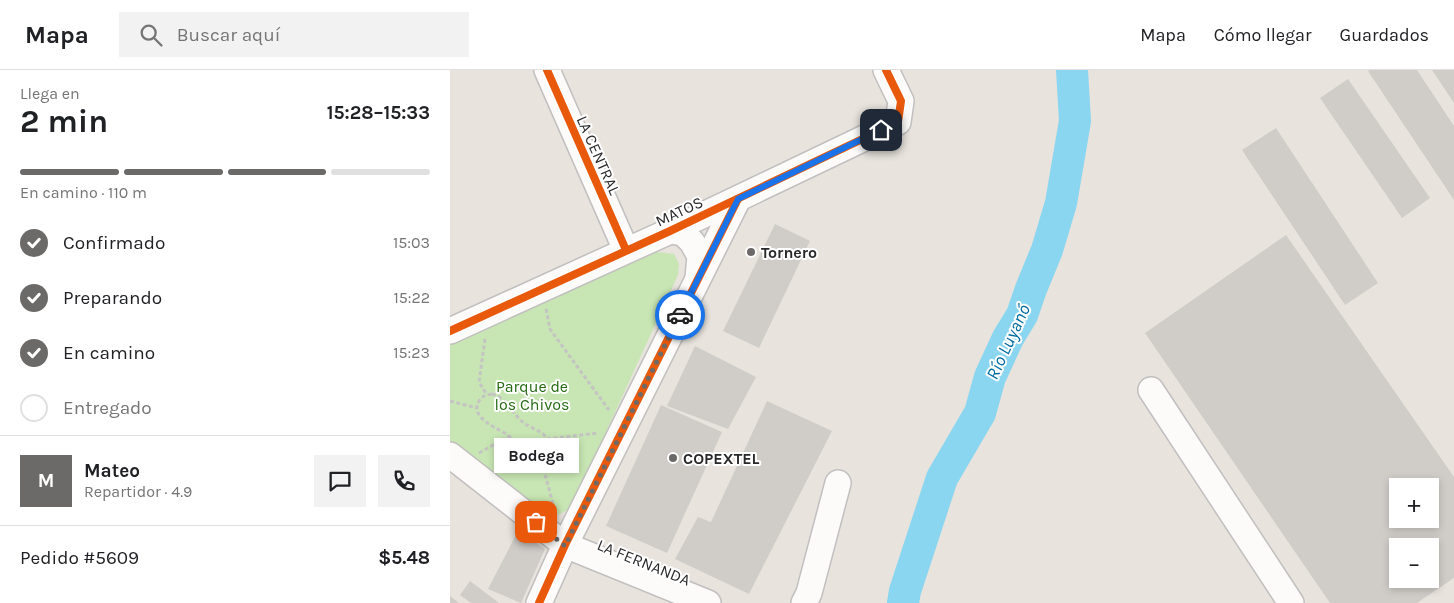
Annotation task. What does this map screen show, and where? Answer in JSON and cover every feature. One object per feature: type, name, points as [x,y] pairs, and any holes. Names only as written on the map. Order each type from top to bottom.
[{"type":"street","name":"LA CENTRAL","points":[[547,70],[626,250]]},
{"type":"street","name":"MATOS","points":[[450,331],[670,231],[898,122],[901,101],[886,70]]},
{"type":"street","points":[[539,603],[565,546],[738,199]]},
{"type":"street","points":[[670,231],[683,233],[692,242],[700,256],[698,281]]},
{"type":"street","points":[[1151,390],[1291,603]]},
{"type":"street","name":"LA FERNANDA","points":[[456,460],[565,546],[708,603]]},
{"type":"street","points":[[804,603],[809,593],[838,483]]},
{"type":"path","points":[[543,288],[550,329],[623,430],[547,438]]},
{"type":"path","points":[[487,395],[479,382],[488,313]]},
{"type":"path","points":[[487,395],[496,395],[524,423],[542,432],[547,438],[546,451],[535,458],[526,455],[509,436],[480,417],[477,408],[480,399],[487,395]]},
{"type":"path","points":[[450,402],[477,408]]},
{"type":"path","points":[[456,460],[509,436]]},
{"type":"path","points":[[540,456],[565,546]]},
{"type":"green space","name":"Parque de los Chivos","points":[[657,252],[674,254],[679,264],[678,275],[572,506],[558,514],[542,515],[450,445],[450,340]]},
{"type":"building","points":[[1417,70],[1454,126],[1454,200],[1368,71]]},
{"type":"building","points":[[1432,70],[1454,70],[1454,103]]},
{"type":"building","points":[[1348,79],[1430,198],[1402,218],[1320,98]]},
{"type":"building","points":[[1276,128],[1378,283],[1345,305],[1242,150]]},
{"type":"building","points":[[775,224],[810,241],[759,348],[723,331]]},
{"type":"building","points":[[1286,235],[1454,477],[1454,578],[1417,603],[1330,603],[1145,333]]},
{"type":"building","points":[[695,346],[756,377],[728,429],[667,406]]},
{"type":"building","points":[[767,401],[832,431],[749,594],[675,559],[698,517],[711,522]]},
{"type":"building","name":"COPEXTEL","points":[[661,405],[722,432],[667,553],[606,526]]},
{"type":"building","points":[[518,531],[545,549],[521,603],[488,589]]},
{"type":"building","points":[[470,581],[499,603],[471,603],[460,595]]},
{"type":"building","points":[[450,596],[459,603],[450,603]]},
{"type":"waterway","name":"Río Luyanó","points":[[903,603],[905,591],[942,478],[980,413],[990,377],[1008,338],[1022,315],[1047,250],[1061,203],[1075,121],[1072,70]]},
{"type":"cycle path","points":[[547,70],[626,250]]},
{"type":"cycle path","points":[[450,331],[670,231],[898,122],[901,101],[886,70]]},
{"type":"cycle path","points":[[539,603],[565,545],[738,199]]},
{"type":"way so far","points":[[536,522],[565,546],[680,315]]},
{"type":"place","name":"Tornero","points":[[751,252]]},
{"type":"place","name":"COPEXTEL","points":[[673,458]]},
{"type":"place","name":"Bodega","points":[[536,522]]},
{"type":"route","points":[[680,315],[738,199],[881,130]]}]
